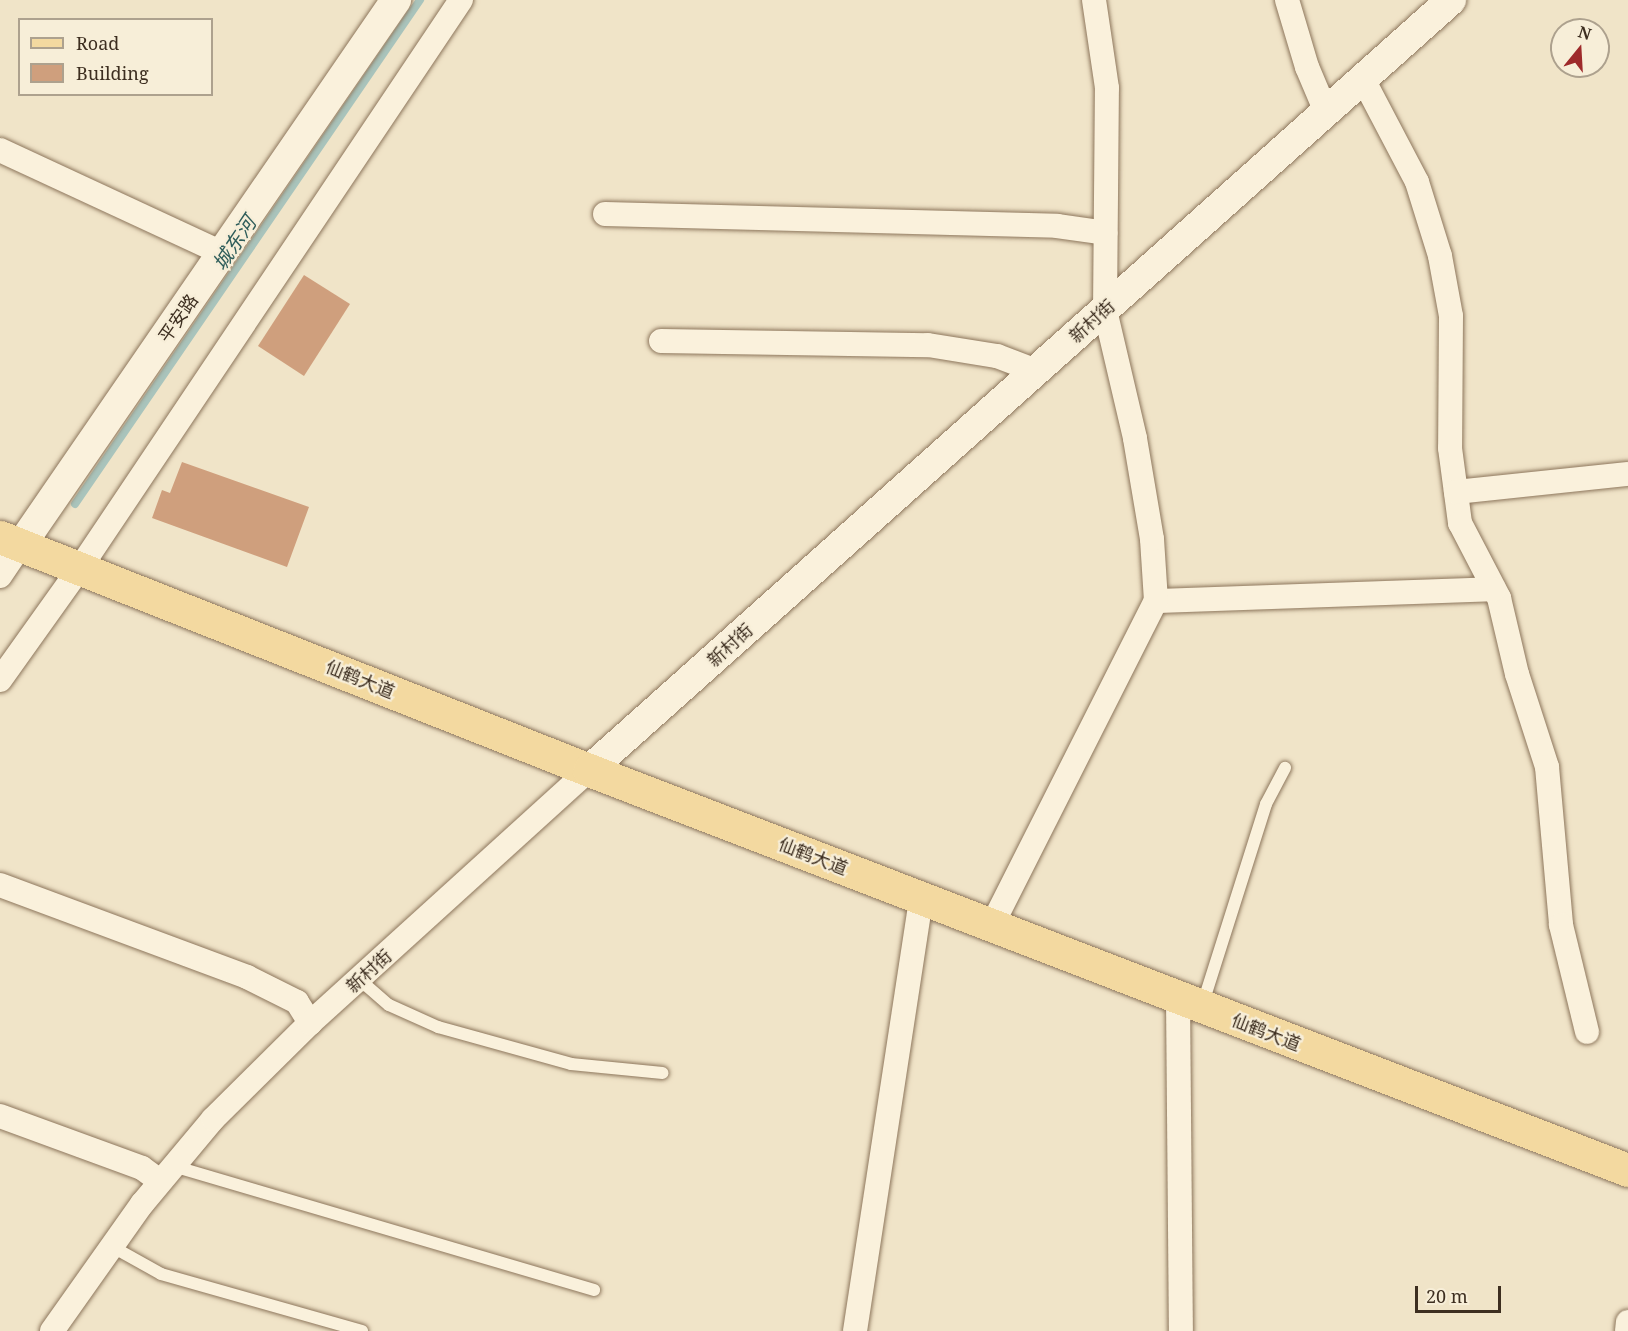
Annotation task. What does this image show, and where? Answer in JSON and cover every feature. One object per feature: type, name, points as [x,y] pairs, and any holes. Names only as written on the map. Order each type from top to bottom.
[{"type":"main road","name":"仙鹤大道","points":[[10,541],[589,770],[1628,1170]]},
{"type":"street","name":"平安路","points":[[0,576],[10,541],[222,253],[396,0]]},
{"type":"street","points":[[0,680],[80,568],[461,0]]},
{"type":"street","points":[[992,925],[1156,601],[1152,539],[1135,438],[1105,310],[1107,88],[1094,0]]},
{"type":"street","points":[[1287,0],[1307,67],[1326,112]]},
{"type":"street","name":"新村街","points":[[52,1331],[111,1246],[166,1173],[310,1023],[589,770],[1451,0]]},
{"type":"street","points":[[1363,79],[1417,182],[1440,256],[1451,316],[1450,436],[1460,523],[1494,589],[1547,768],[1561,925],[1587,1032]]},
{"type":"street","points":[[0,150],[222,253]]},
{"type":"street","points":[[605,214],[1057,226],[1106,233]]},
{"type":"street","points":[[661,341],[928,345],[998,356],[1036,371]]},
{"type":"street","points":[[1456,492],[1628,474]]},
{"type":"street","points":[[1156,601],[1494,589]]},
{"type":"street","points":[[0,885],[247,977],[297,1002],[310,1023]]},
{"type":"street","points":[[855,1331],[921,898]]},
{"type":"street","points":[[1181,1331],[1190,1002]]},
{"type":"street","points":[[0,1116],[142,1168],[166,1173]]},
{"type":"street","points":[[1627,1331],[1628,1322]]},
{"type":"lane","points":[[1190,1002],[1266,804],[1285,768]]},
{"type":"lane","points":[[360,980],[389,1005],[438,1027],[571,1064],[663,1073]]},
{"type":"lane","points":[[166,1173],[594,1290]]},
{"type":"lane","points":[[111,1246],[161,1274],[362,1331]]},
{"type":"building","points":[[304,275],[350,304],[304,376],[258,346]]},
{"type":"building","points":[[182,462],[309,507],[287,567],[152,518],[162,490],[170,493]]},
{"type":"waterway","name":"城东河","points":[[75,504],[420,0]]}]
